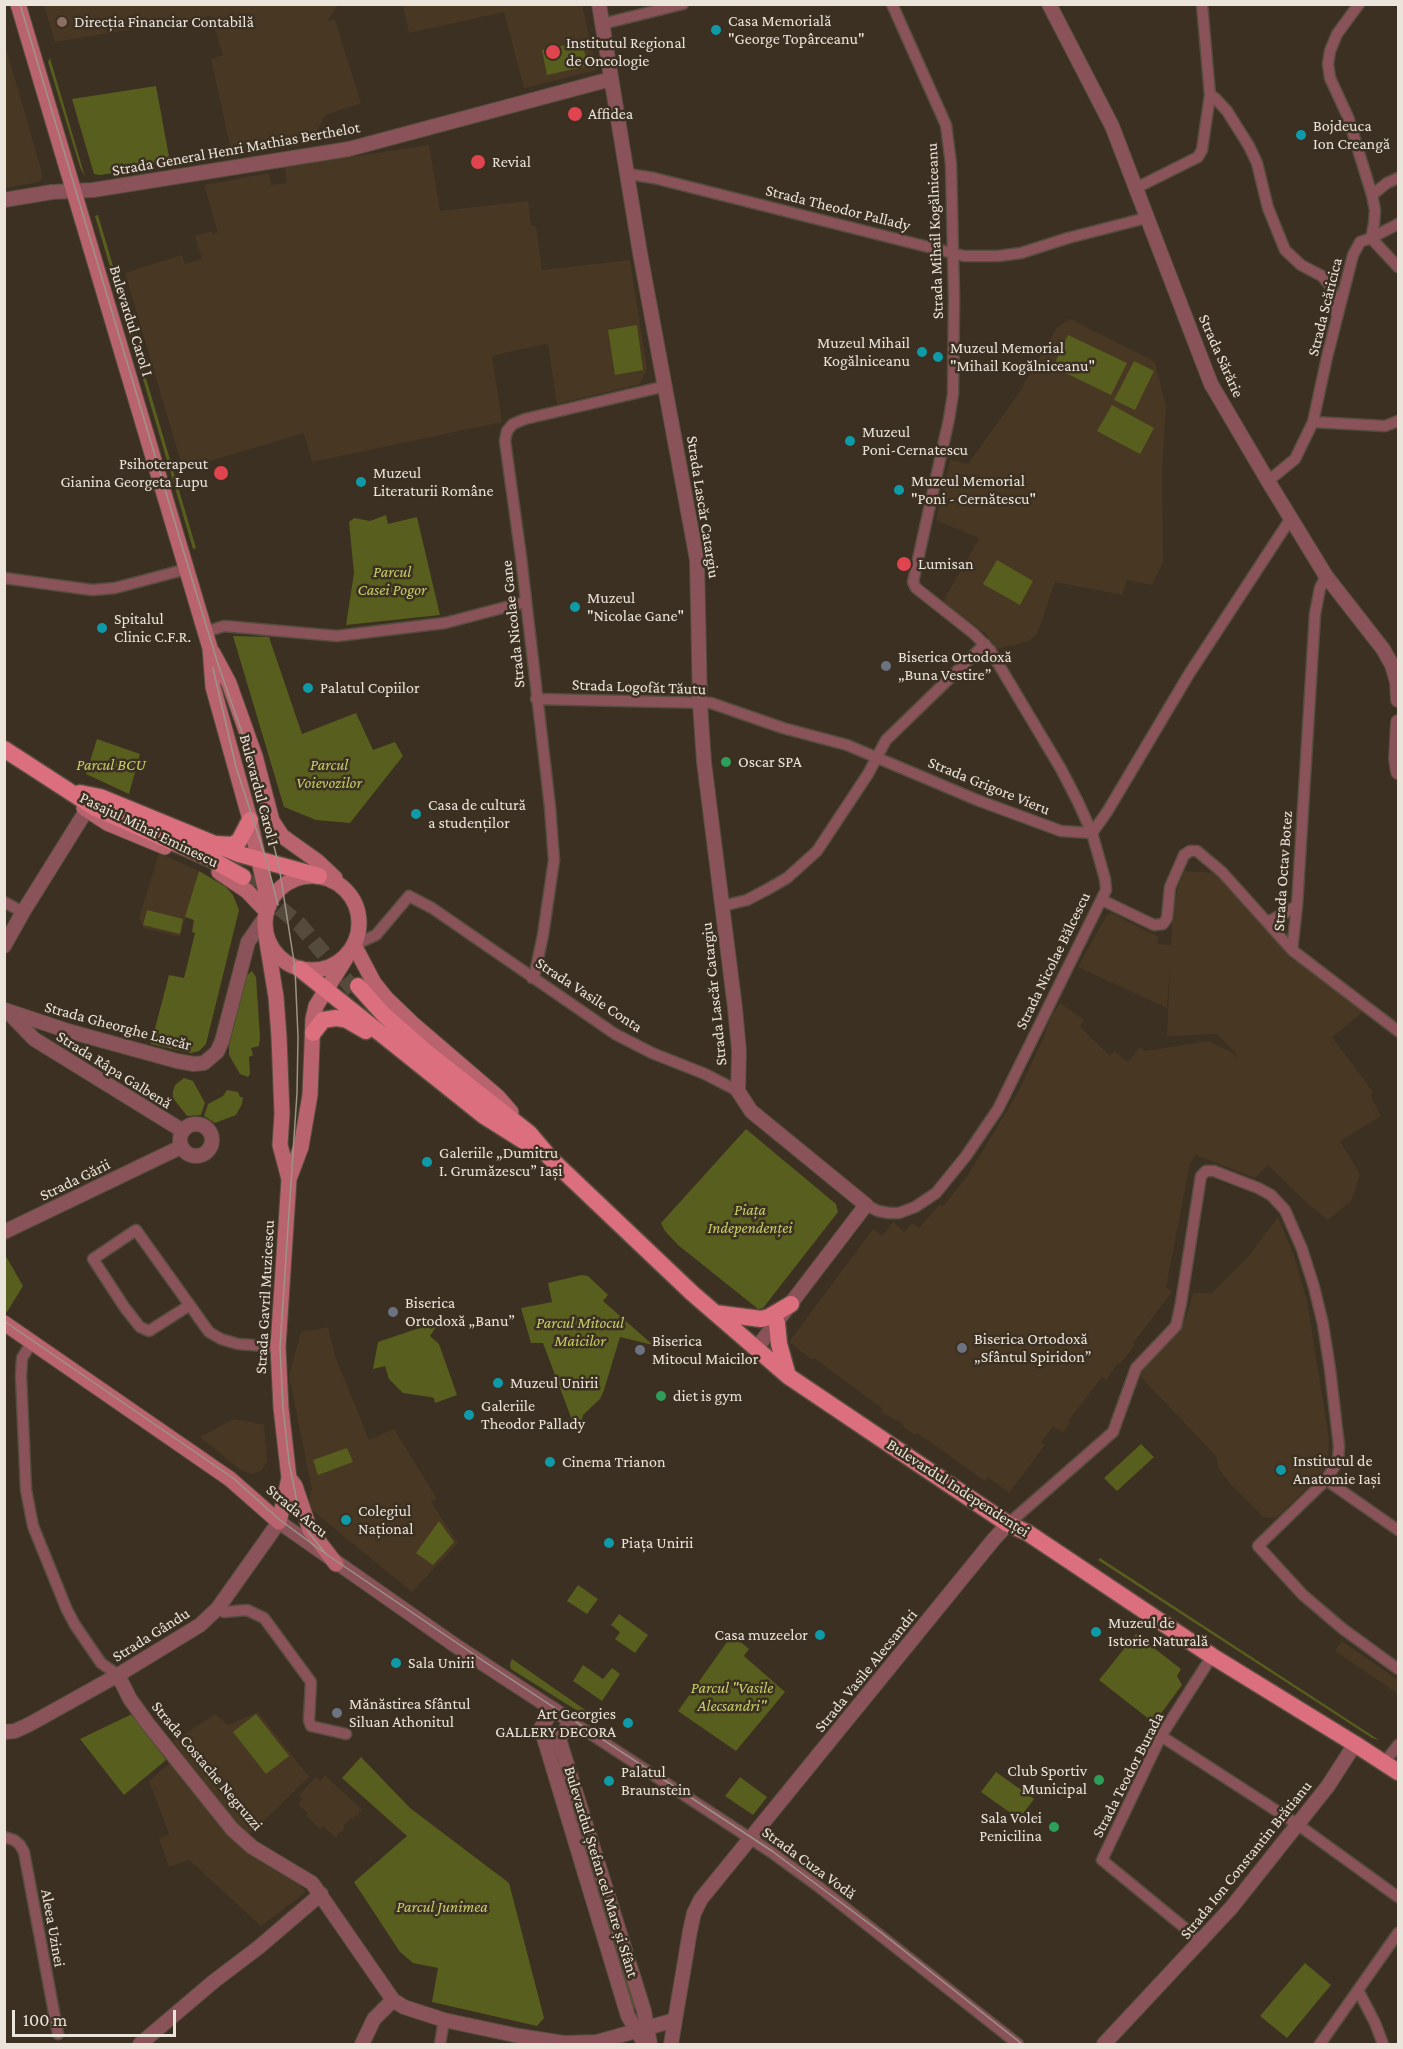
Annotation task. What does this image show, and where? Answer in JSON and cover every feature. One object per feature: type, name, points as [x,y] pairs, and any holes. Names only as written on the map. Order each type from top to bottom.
[{"type":"main road","name":"Bulevardul Carol I","points":[[18,4],[205,632],[210,648],[229,683],[255,756],[272,821],[282,836],[317,861],[349,892]]},
{"type":"main road","name":"Bulevardul Carol I","points":[[210,648],[213,687],[250,820],[267,912]]},
{"type":"main road","points":[[4,749],[78,798],[107,823],[219,872],[247,891],[267,912]]},
{"type":"main road","points":[[78,798],[100,797],[213,844],[259,860],[328,878],[349,892],[360,917],[358,935],[352,949],[333,965],[313,970],[300,969]]},
{"type":"main road","name":"Pasajul Mihai Eminescu","points":[[78,798],[116,818],[245,875]]},
{"type":"main road","points":[[213,844],[232,845],[239,841],[250,820]]},
{"type":"main road","points":[[319,876],[298,878],[283,886],[267,912],[266,936],[272,948],[280,958],[300,969],[484,1116],[526,1137]]},
{"type":"main road","name":"Strada Gavril Muzicescu","points":[[266,936],[276,997],[279,1037],[282,1114],[280,1145],[289,1179]]},
{"type":"main road","points":[[352,949],[386,998],[498,1097],[526,1137]]},
{"type":"main road","name":"Strada Gavril Muzicescu","points":[[279,1522],[288,1482],[280,1408],[278,1347],[289,1179],[301,1147],[310,1095],[316,1006],[352,949]]},
{"type":"main road","points":[[356,988],[380,1017],[414,1048],[526,1137]]},
{"type":"main road","points":[[313,1033],[324,1020],[336,1018],[347,1020],[395,1045]]},
{"type":"main road","name":"Bulevardul Independenței","points":[[526,1137],[715,1313],[788,1376],[1008,1524],[1028,1533],[1212,1656],[1355,1743],[1398,1772]]},
{"type":"main road","points":[[715,1313],[762,1319],[791,1304]]},
{"type":"main road","name":"Strada Arcu","points":[[4,1323],[230,1479],[279,1522]]},
{"type":"main road","points":[[777,1323],[779,1344],[788,1376]]},
{"type":"main road","points":[[252,1497],[270,1499],[288,1482],[295,1486],[310,1530],[336,1564]]},
{"type":"street","name":"Strada Lascăr Catargiu","points":[[599,4],[640,253],[697,560],[700,703],[704,762],[737,1030],[738,1091]]},
{"type":"street","points":[[602,24],[683,4]]},
{"type":"street","name":"Strada Mihail Kogălniceanu","points":[[892,4],[946,125],[951,164],[953,394],[913,582],[921,593],[985,644],[1061,770],[1092,833]]},
{"type":"street","name":"Strada Sărărie","points":[[1049,4],[1112,126],[1211,384],[1326,576],[1375,637],[1387,657],[1397,682],[1398,700]]},
{"type":"street","points":[[1136,188],[1198,157],[1202,150],[1210,95],[1202,4]]},
{"type":"street","points":[[1359,4],[1337,34],[1330,51],[1328,64],[1330,78],[1348,117],[1372,195],[1375,210],[1371,238],[1398,267]]},
{"type":"street","name":"Strada General Henri Mathias Berthelot","points":[[4,200],[52,192],[93,190],[349,149],[611,79]]},
{"type":"street","points":[[1210,95],[1227,111],[1249,146],[1257,163],[1268,208],[1285,250],[1301,265],[1322,276],[1332,288],[1338,318]]},
{"type":"street","name":"Strada Theodor Pallady","points":[[628,174],[664,180],[964,256],[1021,253],[1146,218]]},
{"type":"street","points":[[1372,195],[1398,178]]},
{"type":"street","name":"Strada Scăricica","points":[[1268,481],[1295,459],[1313,422],[1353,255],[1360,242],[1398,224]]},
{"type":"street","name":"Strada Nicolae Gane","points":[[532,978],[543,936],[554,860],[521,557],[504,441],[507,431],[513,424],[525,419],[666,386]]},
{"type":"street","points":[[1313,422],[1385,426],[1398,421]]},
{"type":"street","points":[[1092,833],[1107,812],[1189,674],[1290,518]]},
{"type":"street","points":[[4,578],[92,590],[115,588],[187,569]]},
{"type":"street","name":"Strada Octav Botez","points":[[1292,950],[1298,906],[1315,614],[1320,588],[1326,576]]},
{"type":"street","points":[[205,632],[224,626],[337,636],[445,623],[525,602]]},
{"type":"street","points":[[722,906],[747,900],[787,878],[817,851],[886,740],[985,644]]},
{"type":"street","name":"Strada Logofăt Tăutu","points":[[536,699],[711,703],[783,728],[847,745],[877,757]]},
{"type":"street","points":[[1398,722],[1396,759],[1398,772]]},
{"type":"street","name":"Strada Grigore Vieru","points":[[877,757],[977,800],[1061,831],[1092,833]]},
{"type":"street","points":[[4,946],[78,798]]},
{"type":"street","name":"Strada Nicolae Bălcescu","points":[[866,1205],[878,1211],[899,1213],[915,1207],[936,1193],[966,1156],[998,1109],[1106,890],[1092,833]]},
{"type":"street","name":"Strada Octav Botez","points":[[1102,900],[1154,925],[1162,924],[1167,918],[1170,887],[1184,855],[1190,851],[1197,851],[1222,872],[1292,950]]},
{"type":"street","name":"Strada Vasile Conta","points":[[352,949],[376,935],[409,896],[432,908],[615,1034],[738,1091],[751,1111],[866,1205]]},
{"type":"street","points":[[4,902],[23,912]]},
{"type":"street","points":[[1268,922],[1298,906]]},
{"type":"street","name":"Strada Gheorghe Lascăr","points":[[5,1009],[68,1031],[177,1061],[204,1063],[217,1052],[222,1041],[248,942],[267,912]]},
{"type":"street","points":[[1292,950],[1398,1031]]},
{"type":"street","name":"Strada Râpa Galbenă","points":[[5,1009],[23,1030],[46,1047],[183,1131]]},
{"type":"street","points":[[46,1047],[47,1035],[51,1031],[68,1031]]},
{"type":"street","points":[[191,1125],[202,1125],[210,1131],[213,1142],[209,1151],[199,1157],[189,1155],[181,1147],[180,1139],[183,1131],[191,1125]]},
{"type":"street","name":"Strada Gării","points":[[4,1232],[181,1147]]},
{"type":"street","points":[[1008,1524],[1113,1432],[1136,1368],[1176,1326],[1201,1176],[1206,1171],[1214,1171],[1271,1195],[1285,1210],[1302,1249],[1314,1287],[1327,1346],[1339,1446],[1338,1461],[1326,1480],[1258,1546],[1303,1595],[1343,1629],[1398,1670]]},
{"type":"street","points":[[756,1349],[866,1205]]},
{"type":"street","points":[[190,1305],[149,1331],[140,1327],[93,1259],[136,1230],[190,1305],[209,1332],[221,1339],[238,1344],[278,1347]]},
{"type":"street","points":[[32,1342],[22,1358],[21,1376],[26,1490],[33,1526],[75,1625],[101,1663],[117,1676]]},
{"type":"street","points":[[1326,1480],[1398,1530]]},
{"type":"street","name":"Strada Gându","points":[[4,1732],[15,1731],[30,1724],[117,1676],[200,1625],[218,1608],[279,1522]]},
{"type":"street","name":"Strada Arcu","points":[[279,1522],[456,1646],[571,1721]]},
{"type":"street","name":"Strada Vasile Alecsandri","points":[[671,2044],[694,1913],[701,1899],[1008,1524]]},
{"type":"street","points":[[218,1608],[224,1612],[247,1610],[264,1618],[311,1682],[310,1726],[346,1734]]},
{"type":"street","name":"Strada Teodor Burada","points":[[1202,1942],[1102,1860],[1161,1736],[1212,1656]]},
{"type":"street","name":"Strada Costache Negruzzi","points":[[117,1676],[148,1724],[237,1834],[252,1846],[312,1883],[393,2000]]},
{"type":"street","name":"Bulevardul Ștefan cel Mare și Sfânt","points":[[553,1709],[541,1728],[628,2016],[642,2029],[650,2044]]},
{"type":"street","name":"Strada Cuza Vodă","points":[[571,1721],[751,1839],[819,1887],[1018,2044]]},
{"type":"street","name":"Bulevardul Ștefan cel Mare și Sfânt","points":[[571,1721],[559,1739],[645,2044]]},
{"type":"street","points":[[1161,1736],[1297,1824],[1398,1897]]},
{"type":"street","name":"Strada Ion Constantin Brătianu","points":[[1104,2044],[1202,1942],[1231,1908],[1328,1786],[1355,1743]]},
{"type":"street","points":[[1384,1763],[1398,1745]]},
{"type":"street","name":"Aleea Uzinei","points":[[4,1838],[14,1840],[24,1852],[58,2034]]},
{"type":"street","points":[[140,2044],[321,1894]]},
{"type":"street","points":[[1320,2044],[1398,1933]]},
{"type":"street","points":[[1358,1990],[1383,2044]]},
{"type":"street","points":[[362,2044],[374,2019],[393,2000],[404,2007],[444,2020],[564,2043],[597,2042],[675,2019]]},
{"type":"street","points":[[440,2044],[444,2020]]},
{"type":"shaded area","points":[[44,5],[338,5],[327,21],[335,20],[361,103],[325,115],[313,140],[232,155],[211,59],[223,55],[211,16],[55,42]]},
{"type":"shaded area","name":"Institutul Regional de Oncologie","points":[[403,5],[582,5],[597,70],[524,88],[504,12],[409,33]]},
{"type":"shaded area","points":[[5,45],[42,178],[38,182],[5,188]]},
{"type":"shaded area","points":[[429,145],[440,211],[528,201],[531,226],[536,226],[542,270],[630,260],[647,369],[640,384],[557,404],[548,345],[545,344],[492,356],[502,422],[312,462],[304,433],[183,469],[125,273],[182,255],[185,264],[202,259],[195,236],[212,231],[213,234],[218,232],[204,185],[269,173],[271,185],[287,183],[285,167]]},
{"type":"shaded area","points":[[1070,319],[1155,362],[1166,407],[1162,471],[1163,562],[1152,585],[1127,580],[1122,595],[1055,582],[1037,634],[1029,641],[997,649],[985,633],[943,602],[979,538],[936,520],[950,460],[968,464],[1019,393],[1057,327]]},
{"type":"shaded area","points":[[159,853],[199,871],[180,937],[144,928],[139,918]]},
{"type":"shaded area","points":[[1184,871],[1216,873],[1290,956],[1363,1012],[1332,1037],[1373,1092],[1370,1095],[1381,1116],[1340,1141],[1360,1174],[1351,1201],[1328,1220],[1268,1165],[1255,1178],[1196,1155],[1190,1163],[1166,1287],[1172,1292],[1120,1364],[1118,1363],[1106,1380],[1102,1377],[1068,1421],[1070,1423],[1063,1433],[1053,1426],[1041,1442],[1045,1445],[1009,1493],[988,1477],[985,1481],[917,1433],[915,1435],[905,1428],[900,1421],[881,1412],[883,1409],[789,1342],[873,1229],[882,1236],[893,1222],[904,1232],[912,1223],[919,1228],[940,1204],[943,1206],[966,1178],[1017,1094],[1051,1017],[1060,1003],[1084,1020],[1080,1027],[1110,1056],[1114,1051],[1128,1062],[1140,1047],[1145,1051],[1208,1041],[1235,1054],[1236,1063],[1236,1053],[1217,1034],[1167,1036],[1170,967],[1167,1008],[1078,967],[1106,916],[1111,913],[1159,937],[1157,944],[1171,945],[1173,911]]},
{"type":"shaded area","points":[[1278,1217],[1294,1256],[1307,1301],[1329,1439],[1328,1463],[1325,1470],[1276,1518],[1263,1517],[1232,1486],[1219,1469],[1216,1456],[1140,1376],[1142,1367],[1180,1332],[1193,1293],[1212,1293],[1248,1257]]},
{"type":"shaded area","name":"Colegiul Național","points":[[328,1327],[335,1356],[369,1440],[394,1429],[437,1499],[431,1502],[458,1543],[412,1592],[307,1506],[312,1490],[289,1376],[301,1332]]},
{"type":"shaded area","points":[[234,1419],[264,1425],[267,1462],[262,1470],[253,1474],[242,1471],[200,1437]]},
{"type":"shaded area","points":[[1342,1641],[1398,1680],[1398,1694],[1335,1651]]},
{"type":"shaded area","points":[[258,1712],[309,1777],[247,1837],[173,1741],[216,1714],[228,1725]]},
{"type":"shaded area","points":[[170,1763],[241,1846],[264,1857],[297,1882],[306,1892],[261,1926],[189,1860],[169,1867],[159,1839],[169,1834],[149,1781]]},
{"type":"shaded area","points":[[325,1775],[363,1811],[343,1826],[345,1829],[336,1838],[323,1826],[320,1829],[298,1804],[303,1799],[299,1795],[316,1777],[320,1781]]},
{"type":"green space","points":[[582,42],[588,66],[547,75],[542,50]]},
{"type":"green space","points":[[50,58],[85,177],[48,62]]},
{"type":"green space","points":[[156,86],[170,162],[151,165],[151,168],[94,174],[72,99]]},
{"type":"green space","points":[[98,215],[196,548],[193,549],[95,216]]},
{"type":"green space","points":[[637,325],[643,370],[615,375],[608,330]]},
{"type":"green space","points":[[1068,335],[1127,363],[1111,395],[1053,367]]},
{"type":"green space","points":[[1134,361],[1154,371],[1135,410],[1114,400]]},
{"type":"green space","points":[[1112,405],[1154,428],[1140,454],[1097,431]]},
{"type":"green space","name":"Parcul Casei Pogor","points":[[386,515],[388,524],[417,517],[440,615],[346,625],[354,573],[349,522],[354,518],[370,521]]},
{"type":"green space","points":[[997,560],[1033,581],[1020,605],[983,584]]},
{"type":"green space","name":"Parcul Voievozilor","points":[[233,636],[269,637],[302,734],[356,713],[373,750],[395,742],[403,756],[350,823],[316,820],[284,807]]},
{"type":"green space","name":"Parcul BCU","points":[[97,739],[140,754],[129,794],[86,774]]},
{"type":"green space","points":[[199,871],[226,887],[233,895],[239,910],[206,1044],[199,1051],[191,1053],[151,1044],[169,975],[184,978],[195,933],[192,932],[194,920],[185,917]]},
{"type":"green space","points":[[147,910],[183,919],[180,934],[143,925]]},
{"type":"green space","points":[[252,971],[256,977],[260,1037],[259,1046],[251,1048],[253,1055],[249,1057],[250,1074],[248,1077],[240,1074],[229,1055],[229,1046],[246,976]]},
{"type":"green space","points":[[184,1078],[193,1081],[205,1103],[201,1115],[187,1116],[173,1098],[175,1085]]},
{"type":"green space","points":[[227,1090],[238,1092],[240,1097],[243,1097],[242,1104],[236,1115],[215,1123],[204,1116],[208,1104],[223,1096]]},
{"type":"green space","name":"Piața Independenței","points":[[746,1129],[836,1204],[838,1212],[763,1308],[758,1309],[678,1245],[661,1223]]},
{"type":"green space","points":[[4,1253],[23,1286],[7,1312],[4,1310]]},
{"type":"green space","name":"Parcul Mitocul Maicilor","points":[[581,1275],[588,1276],[608,1295],[603,1301],[653,1345],[620,1337],[604,1390],[600,1399],[583,1415],[579,1432],[572,1420],[543,1343],[531,1343],[521,1308],[552,1302],[548,1283]]},
{"type":"green space","points":[[440,1321],[430,1336],[439,1344],[457,1395],[435,1403],[434,1398],[403,1393],[389,1379],[385,1366],[373,1369],[378,1342]]},
{"type":"green space","points":[[1141,1444],[1154,1457],[1117,1491],[1104,1478]]},
{"type":"green space","points":[[347,1448],[353,1462],[318,1475],[313,1460]]},
{"type":"green space","points":[[439,1521],[454,1542],[433,1565],[416,1553]]},
{"type":"green space","points":[[1100,1558],[1379,1740],[1372,1738],[1098,1560]]},
{"type":"green space","points":[[578,1585],[598,1599],[587,1614],[567,1601]]},
{"type":"green space","points":[[619,1614],[648,1635],[635,1653],[615,1639],[620,1632],[611,1625]]},
{"type":"green space","points":[[1136,1634],[1181,1669],[1177,1676],[1182,1685],[1154,1723],[1099,1680]]},
{"type":"green space","name":"Parcul \"Vasile Alecsandri\"","points":[[732,1635],[749,1649],[744,1656],[785,1692],[736,1751],[678,1711]]},
{"type":"green space","points":[[512,1659],[594,1716],[590,1718],[584,1715],[511,1669]]},
{"type":"green space","points":[[583,1665],[603,1679],[612,1668],[620,1674],[602,1701],[573,1681]]},
{"type":"green space","points":[[132,1714],[166,1760],[124,1795],[80,1739]]},
{"type":"green space","points":[[256,1714],[289,1756],[266,1774],[233,1732]]},
{"type":"green space","name":"Parcul Junimea","points":[[361,1757],[410,1808],[509,1883],[544,2018],[537,2026],[432,2002],[438,1968],[413,1963],[400,1952],[354,1882],[407,1836],[342,1778]]},
{"type":"green space","points":[[563,1769],[636,2008],[632,2010],[558,1770]]},
{"type":"green space","points":[[996,1772],[1034,1799],[1019,1819],[981,1792]]},
{"type":"green space","points":[[740,1777],[767,1797],[753,1815],[725,1796]]},
{"type":"green space","points":[[1305,1963],[1331,1985],[1287,2038],[1260,2016]]},
{"type":"tunnel","points":[[243,877],[300,925],[354,990]]},
{"type":"tram line","points":[[20,4],[218,664],[253,764],[279,866],[295,968],[298,1037],[297,1093],[280,1347],[283,1408],[289,1462],[299,1512],[309,1533],[326,1554]]},
{"type":"tram line","points":[[213,668],[236,767],[267,862],[278,905]]},
{"type":"tram line","points":[[4,1321],[233,1478],[280,1520],[326,1554],[772,1851],[883,1934],[1022,2044]]},
{"type":"place","name":"Direcția Financiar Contabilă","points":[[62,22]]},
{"type":"place","name":"Casa Memorială \"George Topârceanu\"","points":[[716,30]]},
{"type":"place","name":"Institutul Regional de Oncologie","points":[[553,52]]},
{"type":"place","name":"Affidea","points":[[575,114]]},
{"type":"place","name":"Bojdeuca Ion Creangă","points":[[1301,135]]},
{"type":"place","name":"Revial","points":[[478,162]]},
{"type":"place","name":"Muzeul Mihail Kogălniceanu","points":[[922,352]]},
{"type":"place","name":"Muzeul Memorial \"Mihail Kogălniceanu\"","points":[[938,357]]},
{"type":"place","name":"Muzeul Poni-Cernatescu","points":[[850,441]]},
{"type":"place","name":"Psihoterapeut Gianina Georgeta Lupu","points":[[221,473]]},
{"type":"place","name":"Muzeul Literaturii Române","points":[[361,482]]},
{"type":"place","name":"Muzeul Memorial \"Poni - Cernătescu\"","points":[[899,490]]},
{"type":"place","name":"Lumisan","points":[[904,564]]},
{"type":"place","name":"Muzeul \"Nicolae Gane\"","points":[[575,607]]},
{"type":"place","name":"Spitalul Clinic C.F.R.","points":[[102,628]]},
{"type":"place","name":"Biserica Ortodoxă „Buna Vestire”","points":[[886,666]]},
{"type":"place","name":"Palatul Copiilor","points":[[308,688]]},
{"type":"place","name":"Oscar SPA","points":[[726,762]]},
{"type":"place","name":"Casa de cultură a studenților","points":[[416,814]]},
{"type":"place","name":"Galeriile „Dumitru I. Grumăzescu” Iași","points":[[427,1162]]},
{"type":"place","name":"Biserica Ortodoxă „Banu”","points":[[393,1312]]},
{"type":"place","name":"Biserica Ortodoxă „Sfântul Spiridon”","points":[[962,1348]]},
{"type":"place","name":"Biserica Mitocul Maicilor","points":[[640,1350]]},
{"type":"place","name":"Muzeul Unirii","points":[[498,1383]]},
{"type":"place","name":"diet is gym","points":[[661,1396]]},
{"type":"place","name":"Galeriile Theodor Pallady","points":[[469,1415]]},
{"type":"place","name":"Cinema Trianon","points":[[550,1462]]},
{"type":"place","name":"Institutul de Anatomie Iași","points":[[1281,1470]]},
{"type":"place","name":"Colegiul Național","points":[[346,1520]]},
{"type":"place","name":"Piața Unirii","points":[[609,1543]]},
{"type":"place","name":"Muzeul de Istorie Naturală","points":[[1096,1632]]},
{"type":"place","name":"Casa muzeelor","points":[[820,1635]]},
{"type":"place","name":"Sala Unirii","points":[[396,1663]]},
{"type":"place","name":"Mănăstirea Sfântul Siluan Athonitul","points":[[337,1713]]},
{"type":"place","name":"Art Georgies GALLERY DECORA","points":[[628,1723]]},
{"type":"place","name":"Club Sportiv Municipal","points":[[1099,1780]]},
{"type":"place","name":"Palatul Braunstein","points":[[609,1781]]},
{"type":"place","name":"Sala Volei Penicilina","points":[[1054,1827]]}]
